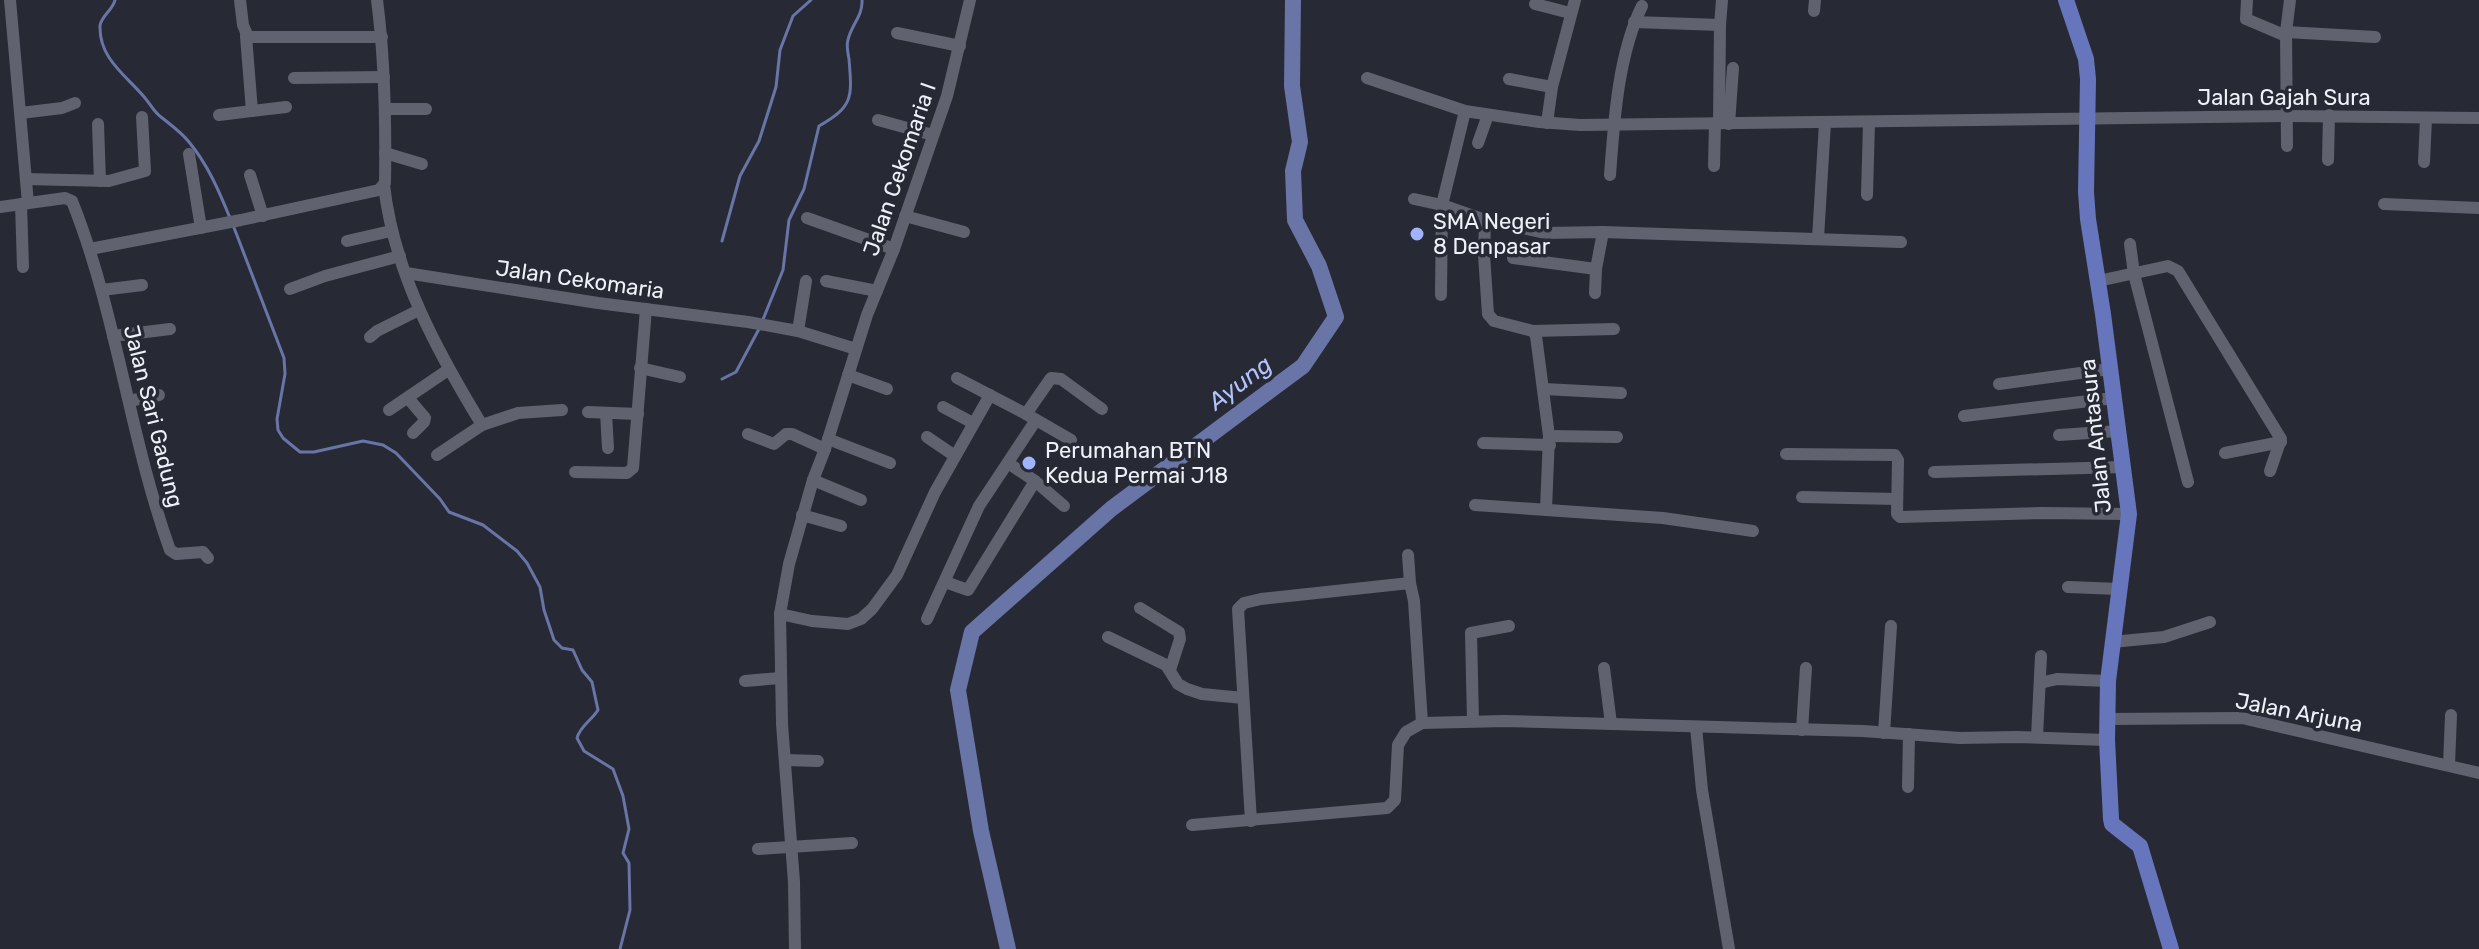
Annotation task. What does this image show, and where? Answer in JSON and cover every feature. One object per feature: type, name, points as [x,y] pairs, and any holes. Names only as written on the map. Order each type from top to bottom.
[{"type":"main road","name":"Jalan Antasura","points":[[2066,0],[2086,59],[2086,192],[2129,514],[2108,681],[2107,740],[2112,824],[2140,846],[2171,949]]},
{"type":"street","points":[[10,0],[26,179],[23,267]]},
{"type":"street","points":[[240,0],[252,111]]},
{"type":"street","points":[[377,0],[386,109],[384,185],[391,231],[419,310],[448,370],[482,425]]},
{"type":"street","name":"Jalan Cekomaria I","points":[[795,949],[780,678],[780,614],[802,515],[856,349],[947,96],[970,0]]},
{"type":"street","points":[[1547,123],[1552,87],[1575,0]]},
{"type":"street","points":[[1721,123],[1722,0]]},
{"type":"street","points":[[2247,0],[2246,19],[2286,34],[2375,37]]},
{"type":"street","points":[[2287,146],[2286,34],[2290,0]]},
{"type":"street","points":[[1535,4],[1570,13]]},
{"type":"street","points":[[1610,175],[1614,124],[1634,22],[1642,6]]},
{"type":"street","points":[[1634,22],[1720,25]]},
{"type":"street","points":[[897,33],[960,46]]},
{"type":"street","points":[[246,36],[382,37]]},
{"type":"street","points":[[1714,166],[1733,68]]},
{"type":"street","points":[[294,78],[384,77]]},
{"type":"street","name":"Jalan Gajah Sura","points":[[1367,78],[1465,111],[1547,123],[1825,123],[2329,115],[2479,118]]},
{"type":"street","points":[[1509,79],[1552,87]]},
{"type":"street","points":[[21,113],[62,108],[75,103]]},
{"type":"street","points":[[219,115],[286,107]]},
{"type":"street","points":[[386,109],[426,109]]},
{"type":"street","points":[[1441,295],[1442,205],[1465,111]]},
{"type":"street","points":[[1478,143],[1488,115]]},
{"type":"street","points":[[2328,160],[2329,115]]},
{"type":"street","points":[[26,179],[100,181],[145,171],[142,117]]},
{"type":"street","points":[[2424,162],[2426,119]]},
{"type":"street","points":[[878,120],[933,135]]},
{"type":"street","points":[[1867,195],[1869,122]]},
{"type":"street","points":[[1818,238],[1825,123]]},
{"type":"street","points":[[98,124],[100,181]]},
{"type":"street","points":[[385,153],[422,164]]},
{"type":"street","points":[[189,154],[201,228]]},
{"type":"street","points":[[250,175],[263,216]]},
{"type":"street","points":[[90,249],[263,216],[372,192],[384,185]]},
{"type":"street","name":"Jalan Sari Gadung","points":[[25,204],[65,198],[71,200],[102,290],[154,499],[170,550],[176,554],[203,552],[208,558]]},
{"type":"street","points":[[1414,199],[1485,220],[1545,233],[1603,232],[1901,242]]},
{"type":"street","points":[[0,207],[25,204]]},
{"type":"street","points":[[2384,204],[2479,208]]},
{"type":"street","points":[[905,216],[964,232]]},
{"type":"street","points":[[807,218],[894,249]]},
{"type":"street","points":[[1485,220],[1488,314],[1494,321],[1533,331],[1614,329]]},
{"type":"street","points":[[347,241],[391,231]]},
{"type":"street","points":[[1595,293],[1603,232]]},
{"type":"street","points":[[2130,244],[2134,274],[2188,482]]},
{"type":"street","points":[[290,289],[400,256]]},
{"type":"street","points":[[1513,258],[1596,269]]},
{"type":"street","points":[[2098,281],[2168,266],[2178,271],[2276,429],[2281,442],[2270,471]]},
{"type":"street","name":"Jalan Cekomaria","points":[[406,273],[748,322],[798,331],[856,349]]},
{"type":"street","points":[[798,331],[806,281]]},
{"type":"street","points":[[826,281],[877,291]]},
{"type":"street","points":[[102,290],[142,285]]},
{"type":"street","points":[[575,472],[630,472],[633,468],[646,309]]},
{"type":"street","points":[[370,337],[419,310]]},
{"type":"street","points":[[113,336],[170,329]]},
{"type":"street","points":[[1533,331],[1544,389],[1549,440],[1546,509]]},
{"type":"street","points":[[640,368],[680,377]]},
{"type":"street","points":[[1999,384],[2110,369]]},
{"type":"street","points":[[389,410],[448,370]]},
{"type":"street","points":[[848,375],[887,389]]},
{"type":"street","points":[[957,378],[1071,440]]},
{"type":"street","points":[[927,619],[979,506],[1008,463],[1051,378],[1061,379],[1102,409]]},
{"type":"street","points":[[1544,389],[1621,393]]},
{"type":"street","points":[[129,401],[159,395]]},
{"type":"street","points":[[780,614],[829,623],[848,624],[861,619],[897,575],[935,492],[990,395]]},
{"type":"street","points":[[408,398],[425,418],[413,433]]},
{"type":"street","points":[[1964,416],[2114,398]]},
{"type":"street","points":[[943,407],[973,423]]},
{"type":"street","points":[[437,455],[482,425],[518,413],[562,410]]},
{"type":"street","points":[[588,412],[638,414]]},
{"type":"street","points":[[606,413],[608,448]]},
{"type":"street","points":[[2059,435],[2118,431]]},
{"type":"street","points":[[748,434],[774,444],[786,434],[792,434],[890,463]]},
{"type":"street","points":[[927,437],[955,456]]},
{"type":"street","points":[[1483,443],[1617,437]]},
{"type":"street","points":[[2225,453],[2281,442]]},
{"type":"street","points":[[1786,454],[1895,455],[1898,460],[1897,514],[1904,518],[2041,513],[2129,514]]},
{"type":"street","points":[[1008,463],[1064,506]]},
{"type":"street","points":[[1934,472],[2122,467]]},
{"type":"street","points":[[813,480],[861,500]]},
{"type":"street","points":[[945,582],[968,590],[1035,481]]},
{"type":"street","points":[[1802,497],[1897,499]]},
{"type":"street","points":[[1475,505],[1663,518],[1753,531]]},
{"type":"street","points":[[802,515],[841,526]]},
{"type":"street","points":[[1408,555],[1422,723]]},
{"type":"street","points":[[1251,821],[1238,609],[1244,603],[1261,599],[1410,583]]},
{"type":"street","points":[[2068,587],[2119,589]]},
{"type":"street","points":[[1140,608],[1179,632],[1180,639],[1170,670]]},
{"type":"street","points":[[2112,642],[2164,637],[2210,622]]},
{"type":"street","points":[[1473,721],[1471,634],[1473,631],[1509,626]]},
{"type":"street","points":[[1884,733],[1891,626]]},
{"type":"street","points":[[1108,637],[1170,670],[1178,684],[1187,689],[1202,694],[1243,698]]},
{"type":"street","points":[[2037,737],[2041,656]]},
{"type":"street","points":[[1604,668],[1611,724]]},
{"type":"street","points":[[1802,730],[1806,668]]},
{"type":"street","points":[[745,681],[780,678]]},
{"type":"street","points":[[2040,683],[2057,679],[2108,681]]},
{"type":"street","points":[[2449,765],[2451,715]]},
{"type":"street","name":"Jalan Arjuna","points":[[2108,719],[2242,718],[2479,773]]},
{"type":"street","points":[[1192,825],[1387,808],[1395,800],[1398,745],[1406,732],[1422,723],[1611,724],[1960,738],[2107,740]]},
{"type":"street","points":[[1696,727],[1702,790],[1729,949]]},
{"type":"street","points":[[1908,787],[1909,734]]},
{"type":"street","points":[[785,760],[818,761]]},
{"type":"street","points":[[758,849],[852,843]]},
{"type":"street","points":[[786,949],[795,949]]},
{"type":"waterway","points":[[115,0],[100,26],[104,48],[115,66],[156,113],[183,135],[196,151],[230,218]]},
{"type":"waterway","points":[[722,241],[740,176],[759,141],[776,87],[780,50],[793,16],[811,0]]},
{"type":"waterway","points":[[762,322],[783,270],[789,220],[804,189],[819,126],[839,112],[848,99],[847,42],[861,11],[862,0]]},
{"type":"waterway","name":"Ayung","points":[[1008,949],[981,831],[958,690],[972,632],[1111,509],[1303,366],[1336,317],[1319,266],[1295,220],[1293,171],[1300,142],[1292,86],[1293,0]]},
{"type":"waterway","points":[[233,225],[284,358],[285,374],[277,419],[283,438],[300,452],[314,452],[363,441],[383,445],[396,453],[449,512],[483,525],[517,551],[540,587],[554,640],[562,648],[573,650],[582,670],[592,682],[598,710],[577,738],[584,751],[613,769],[623,796],[629,829],[623,853],[629,863],[630,910],[620,949]]},
{"type":"waterway","points":[[722,379],[736,372],[759,329]]},
{"type":"place","name":"SMA Negeri 8 Denpasar","points":[[1417,234]]},
{"type":"place","name":"Perumahan BTN Kedua Permai J18","points":[[1029,463]]}]
